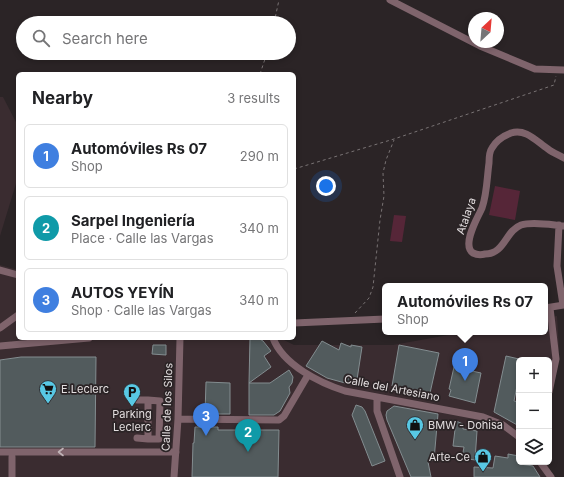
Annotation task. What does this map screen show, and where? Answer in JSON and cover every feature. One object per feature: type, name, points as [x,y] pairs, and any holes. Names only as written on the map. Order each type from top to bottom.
[{"type":"street","points":[[390,0],[480,46],[535,69],[560,70]]},
{"type":"street","name":"Atalaya","points":[[564,158],[548,150],[524,133],[511,133],[498,140],[491,150],[484,200],[472,230],[469,246],[473,253],[490,254],[497,251],[512,231],[522,225],[562,226],[557,266],[564,305]]},
{"type":"street","points":[[0,270],[16,274]]},
{"type":"street","points":[[552,378],[556,359],[548,308],[564,305]]},
{"type":"street","points":[[0,328],[16,316]]},
{"type":"street","points":[[296,323],[382,319]]},
{"type":"street","points":[[0,346],[67,340]]},
{"type":"street","name":"Calle de los Silos","points":[[174,477],[178,419],[180,340]]},
{"type":"street","name":"Calle del Artesiano","points":[[274,340],[286,357],[308,375],[334,388],[484,417],[503,425],[516,435]]},
{"type":"street","points":[[178,419],[279,420],[284,416],[308,375]]},
{"type":"street","points":[[377,397],[378,411],[400,477]]},
{"type":"street","points":[[137,400],[160,401],[159,439],[138,438]]},
{"type":"street","points":[[148,400],[148,438]]},
{"type":"street","points":[[0,452],[176,452]]},
{"type":"street","points":[[12,457],[12,477]]},
{"type":"street","points":[[542,465],[551,477]]},
{"type":"path","points":[[276,16],[279,0]]},
{"type":"path","points":[[261,72],[265,60]]},
{"type":"path","points":[[296,168],[394,139],[434,124],[554,85],[560,70]]},
{"type":"path","points":[[352,320],[356,312],[369,298],[374,288],[380,220],[384,196],[384,173],[386,160],[394,139]]},
{"type":"shaded area","points":[[0,97],[3,97],[16,122],[16,184],[0,236]]},
{"type":"shaded area","points":[[495,186],[520,191],[515,220],[489,215]]},
{"type":"shaded area","points":[[394,215],[406,216],[402,242],[390,241]]},
{"type":"shaded area","points":[[0,265],[16,269],[16,340],[284,340],[294,345],[393,345],[448,335],[548,335],[548,318],[557,316],[559,348],[552,381],[552,357],[516,357],[516,465],[548,465],[554,477],[0,477]]},
{"type":"building","points":[[250,340],[261,340],[271,351],[264,356],[271,367],[249,383]]},
{"type":"building","points":[[322,341],[339,350],[341,343],[351,347],[351,345],[362,347],[356,386],[327,378],[306,366]]},
{"type":"building","points":[[153,345],[166,345],[166,355],[152,354]]},
{"type":"building","points":[[399,345],[439,353],[430,393],[392,386]]},
{"type":"building","points":[[506,356],[516,358],[516,391],[514,401],[516,401],[516,424],[494,412]]},
{"type":"building","name":"E.Leclerc","points":[[21,357],[96,357],[95,447],[0,447],[0,360]]},
{"type":"building","points":[[454,367],[481,373],[475,403],[449,396]]},
{"type":"building","points":[[289,370],[293,377],[292,383],[289,387],[290,393],[280,411],[274,415],[249,415],[249,383],[270,383]]},
{"type":"building","points":[[206,382],[230,383],[230,414],[205,414]]},
{"type":"building","points":[[356,405],[362,407],[365,411],[385,461],[372,466],[352,415]]},
{"type":"building","name":"BMW - Dohisa","points":[[394,406],[438,414],[434,460],[428,462],[431,477],[411,477],[387,420],[387,411]]},
{"type":"building","points":[[456,421],[463,424],[463,429],[477,431],[475,460],[462,458],[464,447],[453,446]]},
{"type":"building","points":[[195,427],[218,427],[218,430],[279,430],[278,477],[192,477]]},
{"type":"building","points":[[508,454],[516,455],[516,465],[533,466],[540,477],[474,477],[474,467],[493,468],[495,456],[508,458]]},
{"type":"place","name":"Automóviles Rs 07","points":[[465,381]]},
{"type":"place","name":"E.Leclerc","points":[[48,404]]},
{"type":"place","name":"Parking Leclerc","points":[[132,407]]},
{"type":"place","name":"AUTOS YEYÍN","points":[[206,436]]},
{"type":"place","name":"BMW - Dohisa","points":[[415,440]]},
{"type":"place","name":"Sarpel Ingeniería","points":[[248,452]]},
{"type":"place","name":"Arte-Ce","points":[[483,472]]}]
